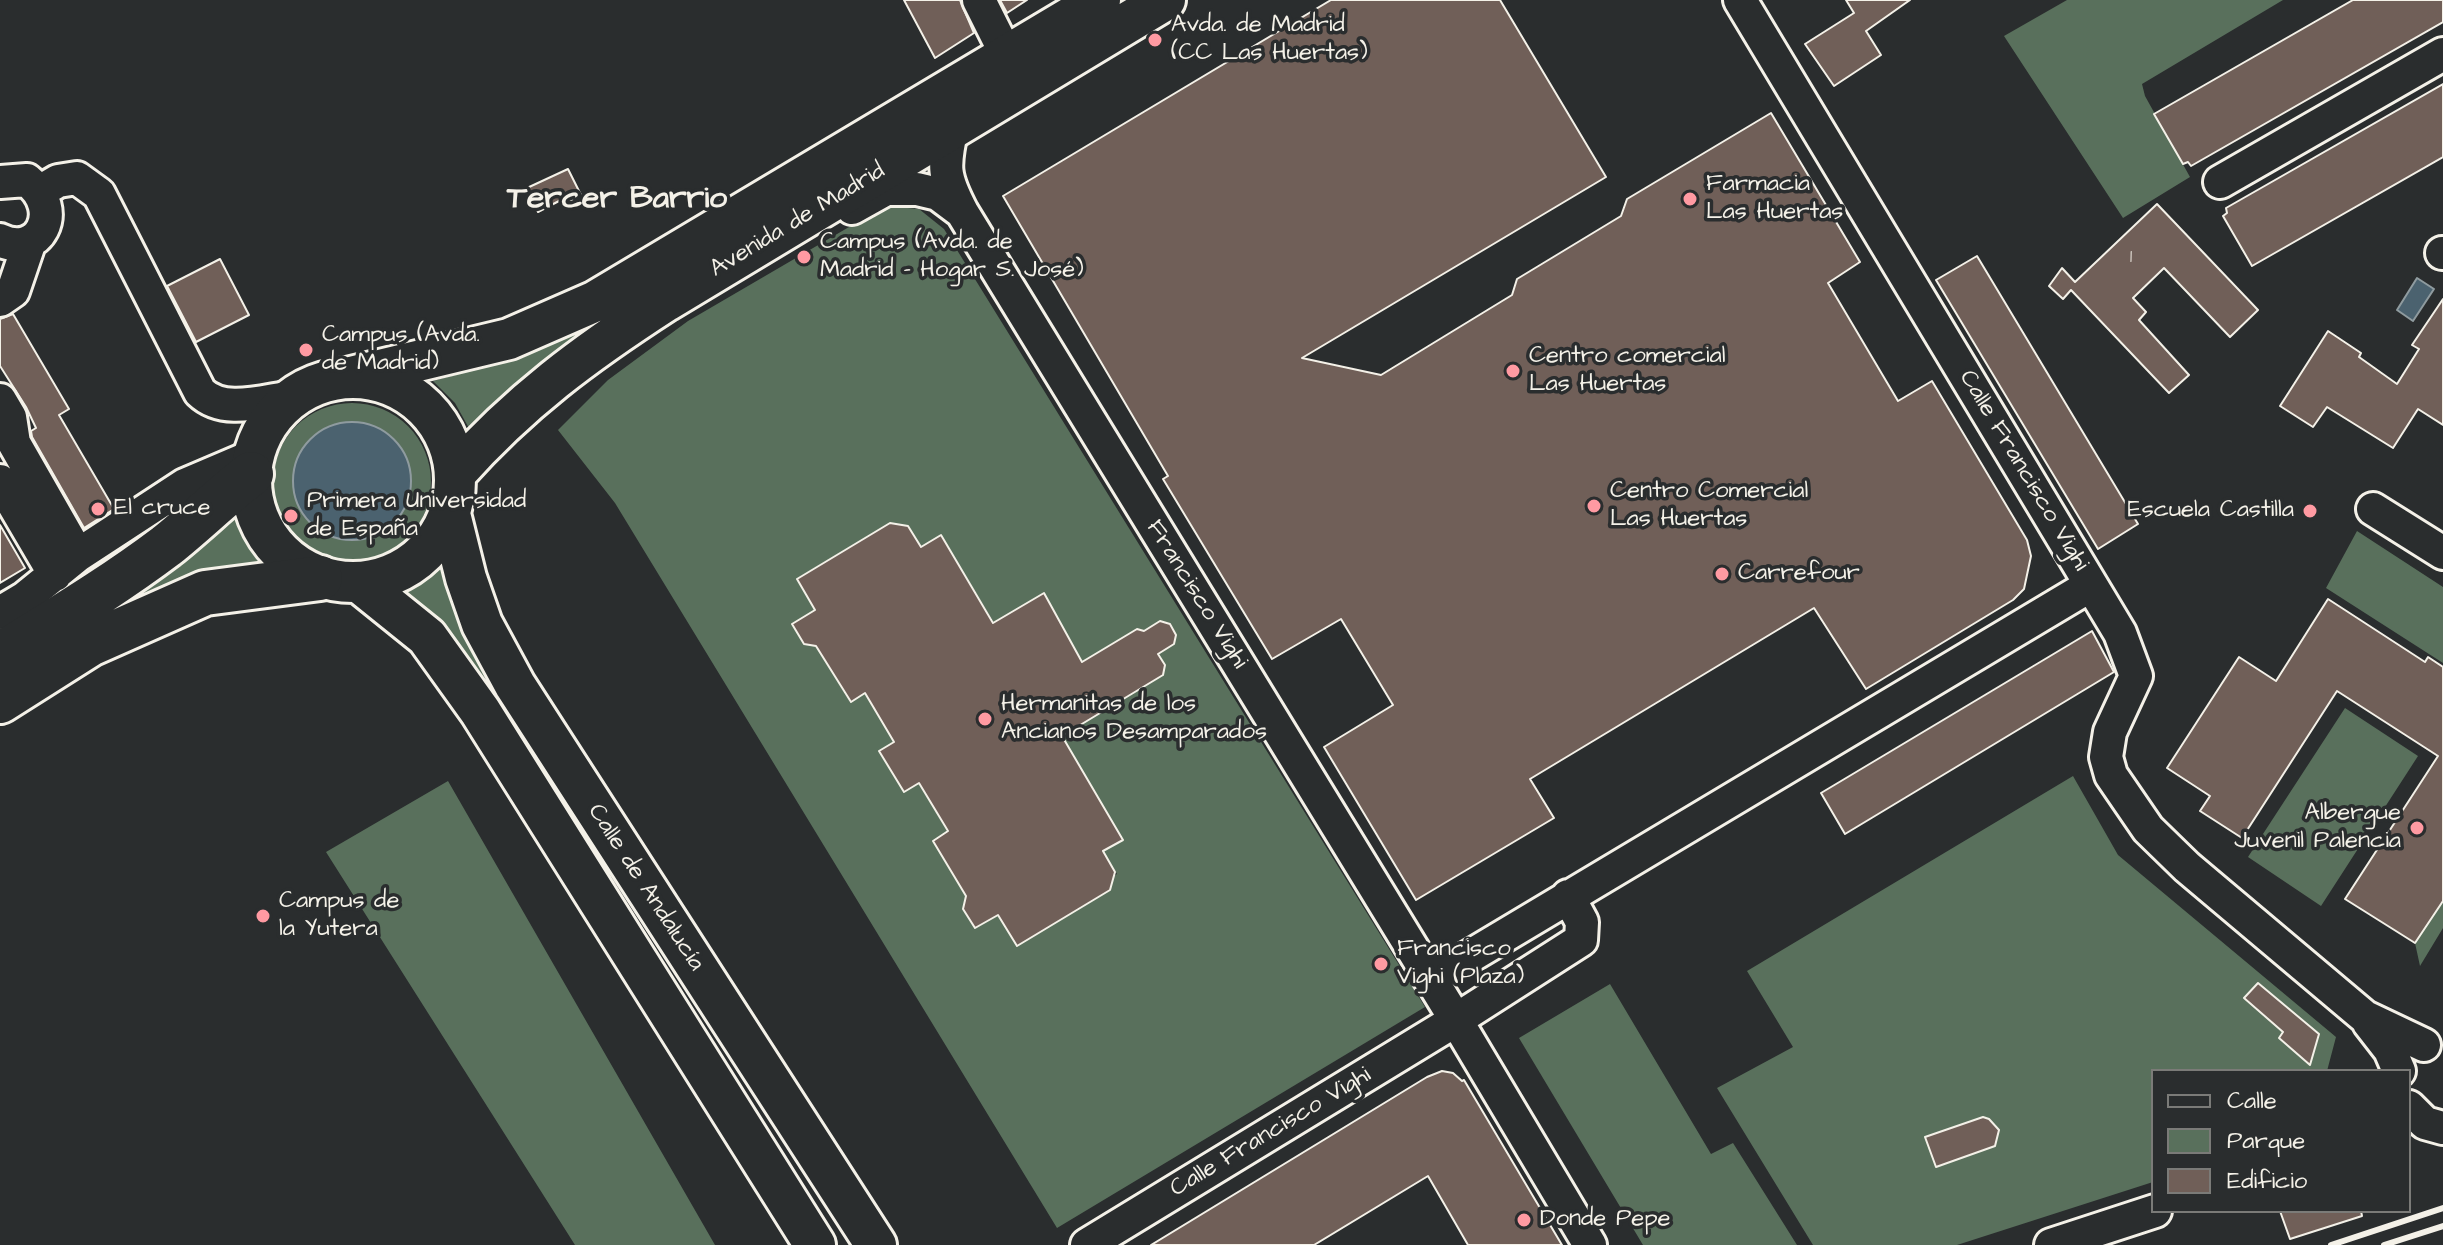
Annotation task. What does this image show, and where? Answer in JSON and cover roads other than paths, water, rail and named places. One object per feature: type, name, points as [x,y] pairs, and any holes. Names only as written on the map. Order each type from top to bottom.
[{"type":"highway","points":[[0,655],[94,597],[143,562],[252,465]]},
{"type":"highway","points":[[0,701],[90,644],[205,593],[340,580]]},
{"type":"main road","name":"Avenida de Madrid","points":[[347,378],[509,339],[596,301],[1100,0]]},
{"type":"main road","name":"Avenida de Madrid","points":[[455,474],[486,439],[532,396],[600,344],[1165,0]]},
{"type":"main road","points":[[347,378],[379,381],[408,393],[430,413],[448,443],[455,474],[450,514],[436,541],[415,562],[389,576],[340,580],[296,566],[276,548],[261,526],[252,501],[252,465],[262,434],[275,413],[293,397],[318,383],[347,378]]},
{"type":"main road","name":"Calle de Andalucía","points":[[450,514],[466,578],[482,624],[515,685],[876,1245]]},
{"type":"main road","name":"Calle de Andalucía","points":[[340,580],[427,637],[480,711],[815,1245]]},
{"type":"street","points":[[979,0],[1007,56]]},
{"type":"street","name":"Calle Francisco Vighi","points":[[1429,978],[2091,585],[1740,0]]},
{"type":"street","points":[[2220,182],[2443,54]]},
{"type":"street","name":"Francisco Vighi","points":[[952,127],[945,161],[948,185],[962,212],[1429,978]]},
{"type":"street","points":[[41,191],[58,181],[77,178],[99,194],[200,392],[210,401],[225,406],[293,397]]},
{"type":"street","points":[[0,182],[27,180],[41,191],[48,216],[42,231],[15,241],[13,291],[0,300]]},
{"type":"street","name":"Francisco Vighi","points":[[743,255],[840,215],[886,189],[917,189],[938,194],[962,212]]},
{"type":"street","points":[[0,400],[10,417],[14,443],[66,565]]},
{"type":"street","points":[[0,613],[185,485],[252,465]]},
{"type":"street","points":[[0,481],[66,565]]},
{"type":"street","points":[[2373,509],[2443,553]]},
{"type":"street","points":[[2091,585],[2120,633],[2136,676],[2110,732],[2106,757],[2111,775],[2148,829],[2187,867],[2365,1017],[2401,1069]]},
{"type":"street","name":"Calle Francisco Vighi","points":[[1087,1245],[1456,1020],[1581,940],[1582,922],[1568,896]]},
{"type":"street","points":[[1429,978],[1590,1245]]},
{"type":"street","points":[[2365,1017],[2438,1040]]},
{"type":"street","points":[[2403,1069],[2413,1054],[2438,1040]]},
{"type":"street","points":[[2411,1109],[2430,1130]]},
{"type":"street","points":[[2051,1245],[2151,1212]]},
{"type":"water","points":[[2417,278],[2434,289],[2413,321],[2397,310]]},
{"type":"water","points":[[352,422],[374,427],[394,439],[406,459],[411,481],[406,503],[394,523],[374,535],[352,540],[330,535],[310,523],[298,503],[293,481],[298,459],[310,439],[330,427]]},
{"type":"railway","points":[[2331,1245],[2443,1208]]},
{"type":"railway","points":[[2384,1245],[2443,1226]]},
{"type":"place","name":"Avda. de Madrid (CC Las Huertas)","points":[[1155,40]]},
{"type":"place","name":"Farmacia Las Huertas","points":[[1690,199]]},
{"type":"place","name":"Campus (Avda. de Madrid - Hogar S. José)","points":[[804,257]]},
{"type":"place","name":"Campus (Avda. de Madrid)","points":[[306,350]]},
{"type":"place","name":"Centro comercial Las Huertas","points":[[1513,371]]},
{"type":"place","name":"Centro Comercial Las Huertas","points":[[1594,506]]},
{"type":"place","name":"El cruce","points":[[98,509]]},
{"type":"place","name":"Escuela Castilla","points":[[2310,511]]},
{"type":"place","name":"Primera Universidad de España","points":[[291,516]]},
{"type":"place","name":"Carrefour","points":[[1722,574]]},
{"type":"place","name":"Hermanitas de los Ancianos Desamparados","points":[[985,719]]},
{"type":"place","name":"Albergue Juvenil Palencia","points":[[2417,828]]},
{"type":"place","name":"Campus de la Yutera","points":[[263,916]]},
{"type":"place","name":"Francisco Vighi (Plaza)","points":[[1381,964]]},
{"type":"place","name":"Donde Pepe","points":[[1524,1220]]},
{"type":"district","name":"Tercer Barrio","points":[[617,200]]}]
